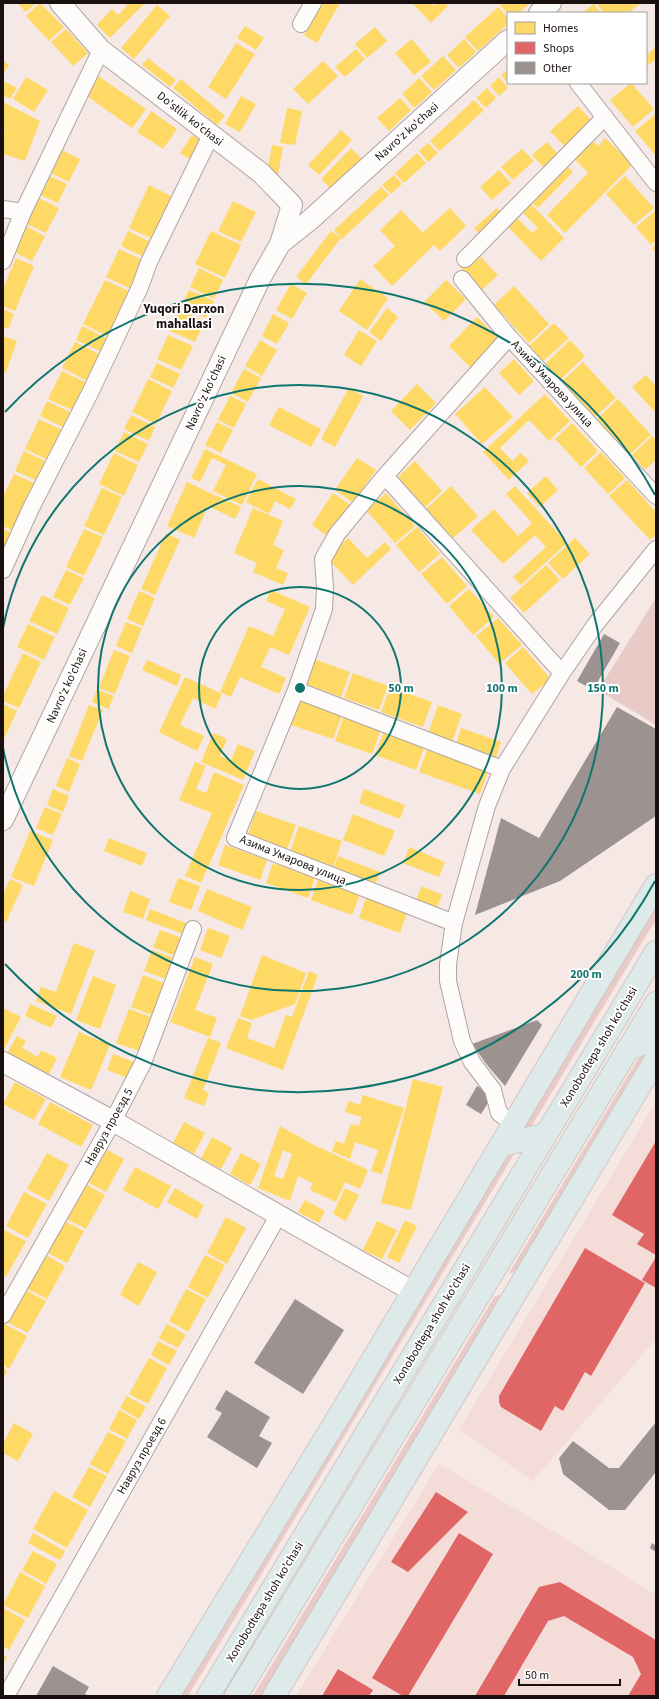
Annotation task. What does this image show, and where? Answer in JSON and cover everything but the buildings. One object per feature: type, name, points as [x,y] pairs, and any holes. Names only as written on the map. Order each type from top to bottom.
[{"type":"highway","points":[[168,1696],[334,1424],[412,1291],[656,885]]},
{"type":"highway","name":"Xonobodtepa shoh ko'chasi","points":[[208,1696],[656,952]]},
{"type":"highway","name":"Xonobodtepa shoh ko'chasi","points":[[236,1696],[656,1003]]},
{"type":"highway","points":[[627,1050],[656,1038]]},
{"type":"highway","points":[[274,1696],[656,1059]]},
{"type":"highway","points":[[500,1146],[546,1134]]},
{"type":"highway","points":[[476,1301],[526,1275]]},
{"type":"highway","points":[[323,1506],[344,1518]]},
{"type":"street","name":"Do'stlik ko'chasi","points":[[60,3],[101,50],[261,173],[292,205],[310,220]]},
{"type":"street","points":[[301,24],[313,3]]},
{"type":"street","points":[[540,12],[551,3]]},
{"type":"street","name":"Navro'z ko'chasi","points":[[3,820],[257,286],[280,244],[310,220],[507,41]]},
{"type":"street","points":[[3,261],[23,212],[101,50]]},
{"type":"street","points":[[579,84],[656,183]]},
{"type":"street","points":[[465,259],[605,117]]},
{"type":"street","points":[[3,570],[31,508],[90,393],[140,287],[149,262],[211,135]]},
{"type":"street","points":[[280,244],[292,205]]},
{"type":"street","points":[[3,209],[23,212]]},
{"type":"street","points":[[462,279],[509,337]]},
{"type":"street","name":"Азима Умарова улица","points":[[454,923],[235,838],[296,690],[324,609],[325,588],[323,559],[337,534],[385,476],[509,337],[656,496]]},
{"type":"street","points":[[385,476],[562,673]]},
{"type":"street","points":[[513,1124],[500,1112],[493,1090],[472,1062],[462,1041],[448,981],[448,964],[454,923],[487,806],[502,769],[562,673],[595,626],[656,549]]},
{"type":"street","points":[[296,690],[502,769]]},
{"type":"street","name":"Навруз проезд 5","points":[[3,1315],[113,1121],[143,1064],[193,929]]},
{"type":"street","points":[[3,1062],[113,1121],[412,1291]]},
{"type":"street","name":"Навруз проезд 6","points":[[6,1696],[278,1216]]},
{"type":"shaded area","points":[[656,598],[656,725],[598,690]]},
{"type":"shaded area","points":[[656,901],[656,919],[528,1132],[516,1132]]},
{"type":"shaded area","points":[[655,1048],[519,1272],[509,1273],[644,1049]]},
{"type":"shaded area","points":[[656,1101],[656,1339],[533,1481],[459,1430]]},
{"type":"shaded area","points":[[506,1150],[516,1151],[188,1696],[177,1696]]},
{"type":"shaded area","points":[[505,1294],[267,1696],[253,1696],[495,1296]]},
{"type":"shaded area","points":[[439,1464],[563,1537],[656,1595],[656,1696],[296,1696]]},
{"type":"district","name":"Yuqori Darxon mahallasi","points":[[184,316]]}]
